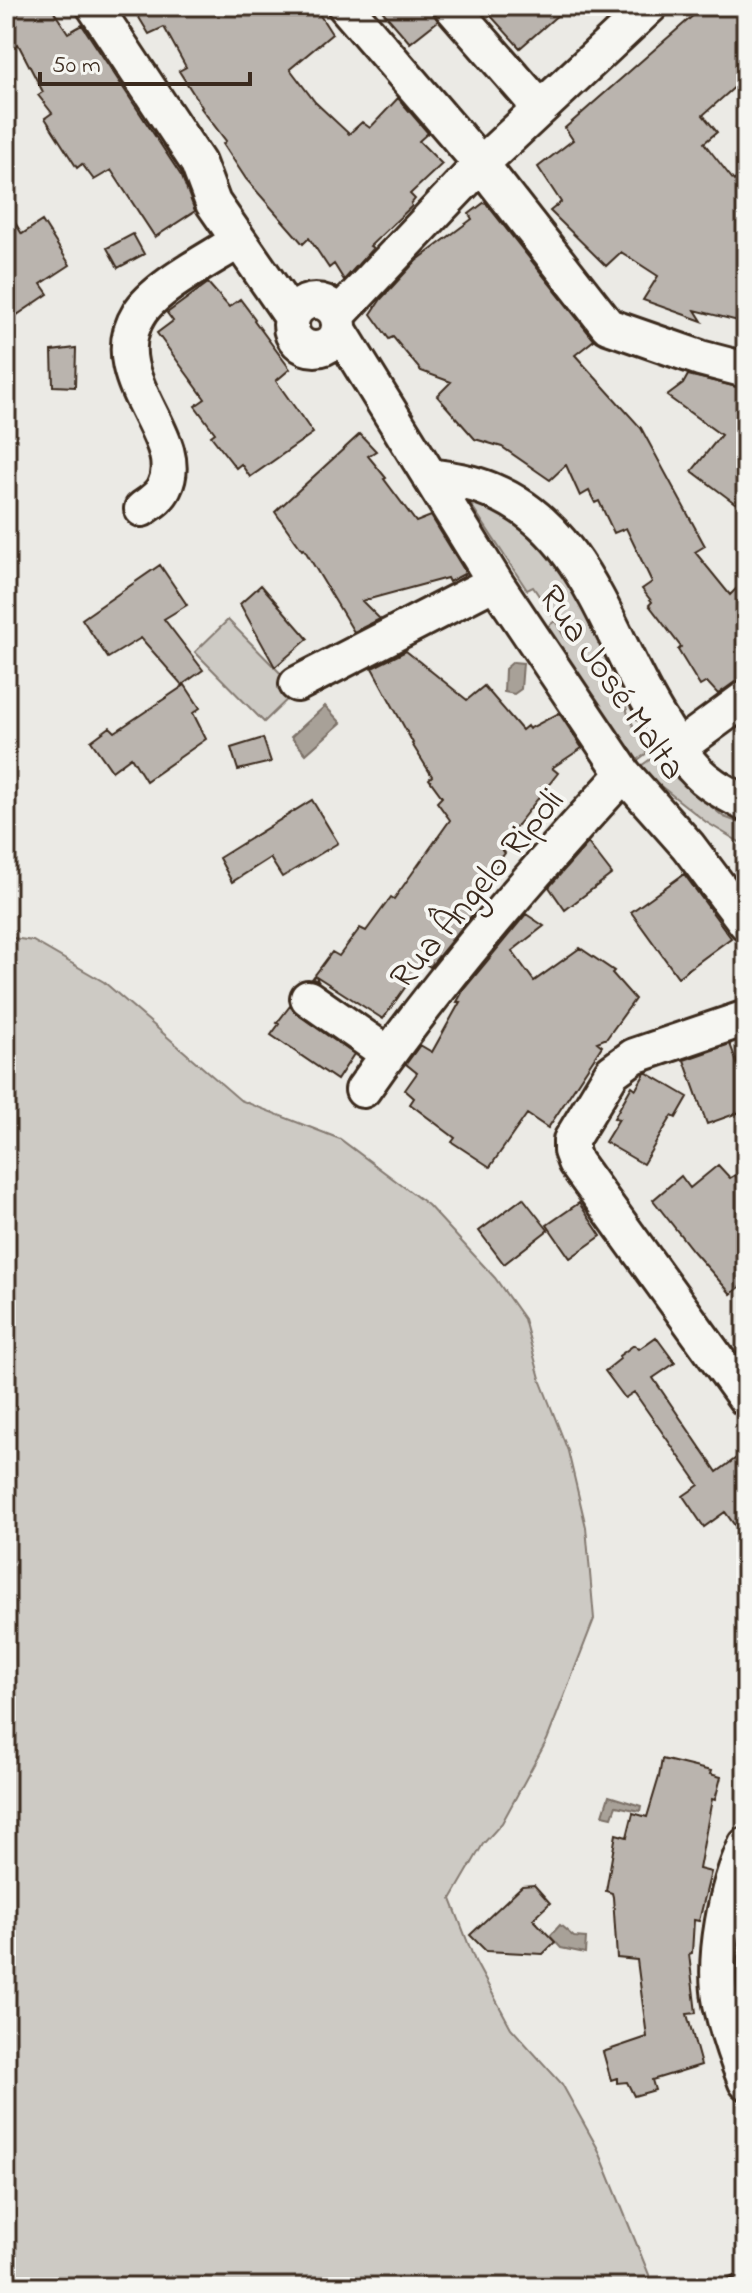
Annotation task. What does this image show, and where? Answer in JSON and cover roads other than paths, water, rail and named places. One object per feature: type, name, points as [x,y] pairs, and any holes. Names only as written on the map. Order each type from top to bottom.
[{"type":"street","name":"Rua José Malta","points":[[94,6],[198,163],[213,203],[238,241],[319,323]]},
{"type":"street","points":[[345,6],[481,164],[608,326],[700,358],[746,370]]},
{"type":"street","points":[[451,6],[540,108]]},
{"type":"street","points":[[319,323],[640,9]]},
{"type":"street","name":"Rua José Malta","points":[[198,163],[229,189],[319,323],[412,445],[495,582],[624,774],[688,846],[746,923]]},
{"type":"street","points":[[142,509],[164,489],[168,463],[167,449],[131,370],[128,348],[130,333],[150,300],[238,241]]},
{"type":"street","name":"Rua José Malta","points":[[430,476],[464,481],[491,490],[545,524],[583,571],[641,690],[678,748],[707,781],[746,804]]},
{"type":"street","points":[[297,684],[495,582]]},
{"type":"street","points":[[678,748],[746,698]]},
{"type":"street","name":"Rua Ângelo Ripoli","points":[[363,1090],[484,934],[561,842],[624,774]]},
{"type":"street","points":[[308,998],[388,1054]]},
{"type":"street","points":[[746,1018],[634,1056],[623,1063],[612,1072],[571,1140],[571,1151],[575,1162],[746,1399]]},
{"type":"street","points":[[746,1845],[727,1897],[719,1954],[720,2002],[746,2082]]}]
